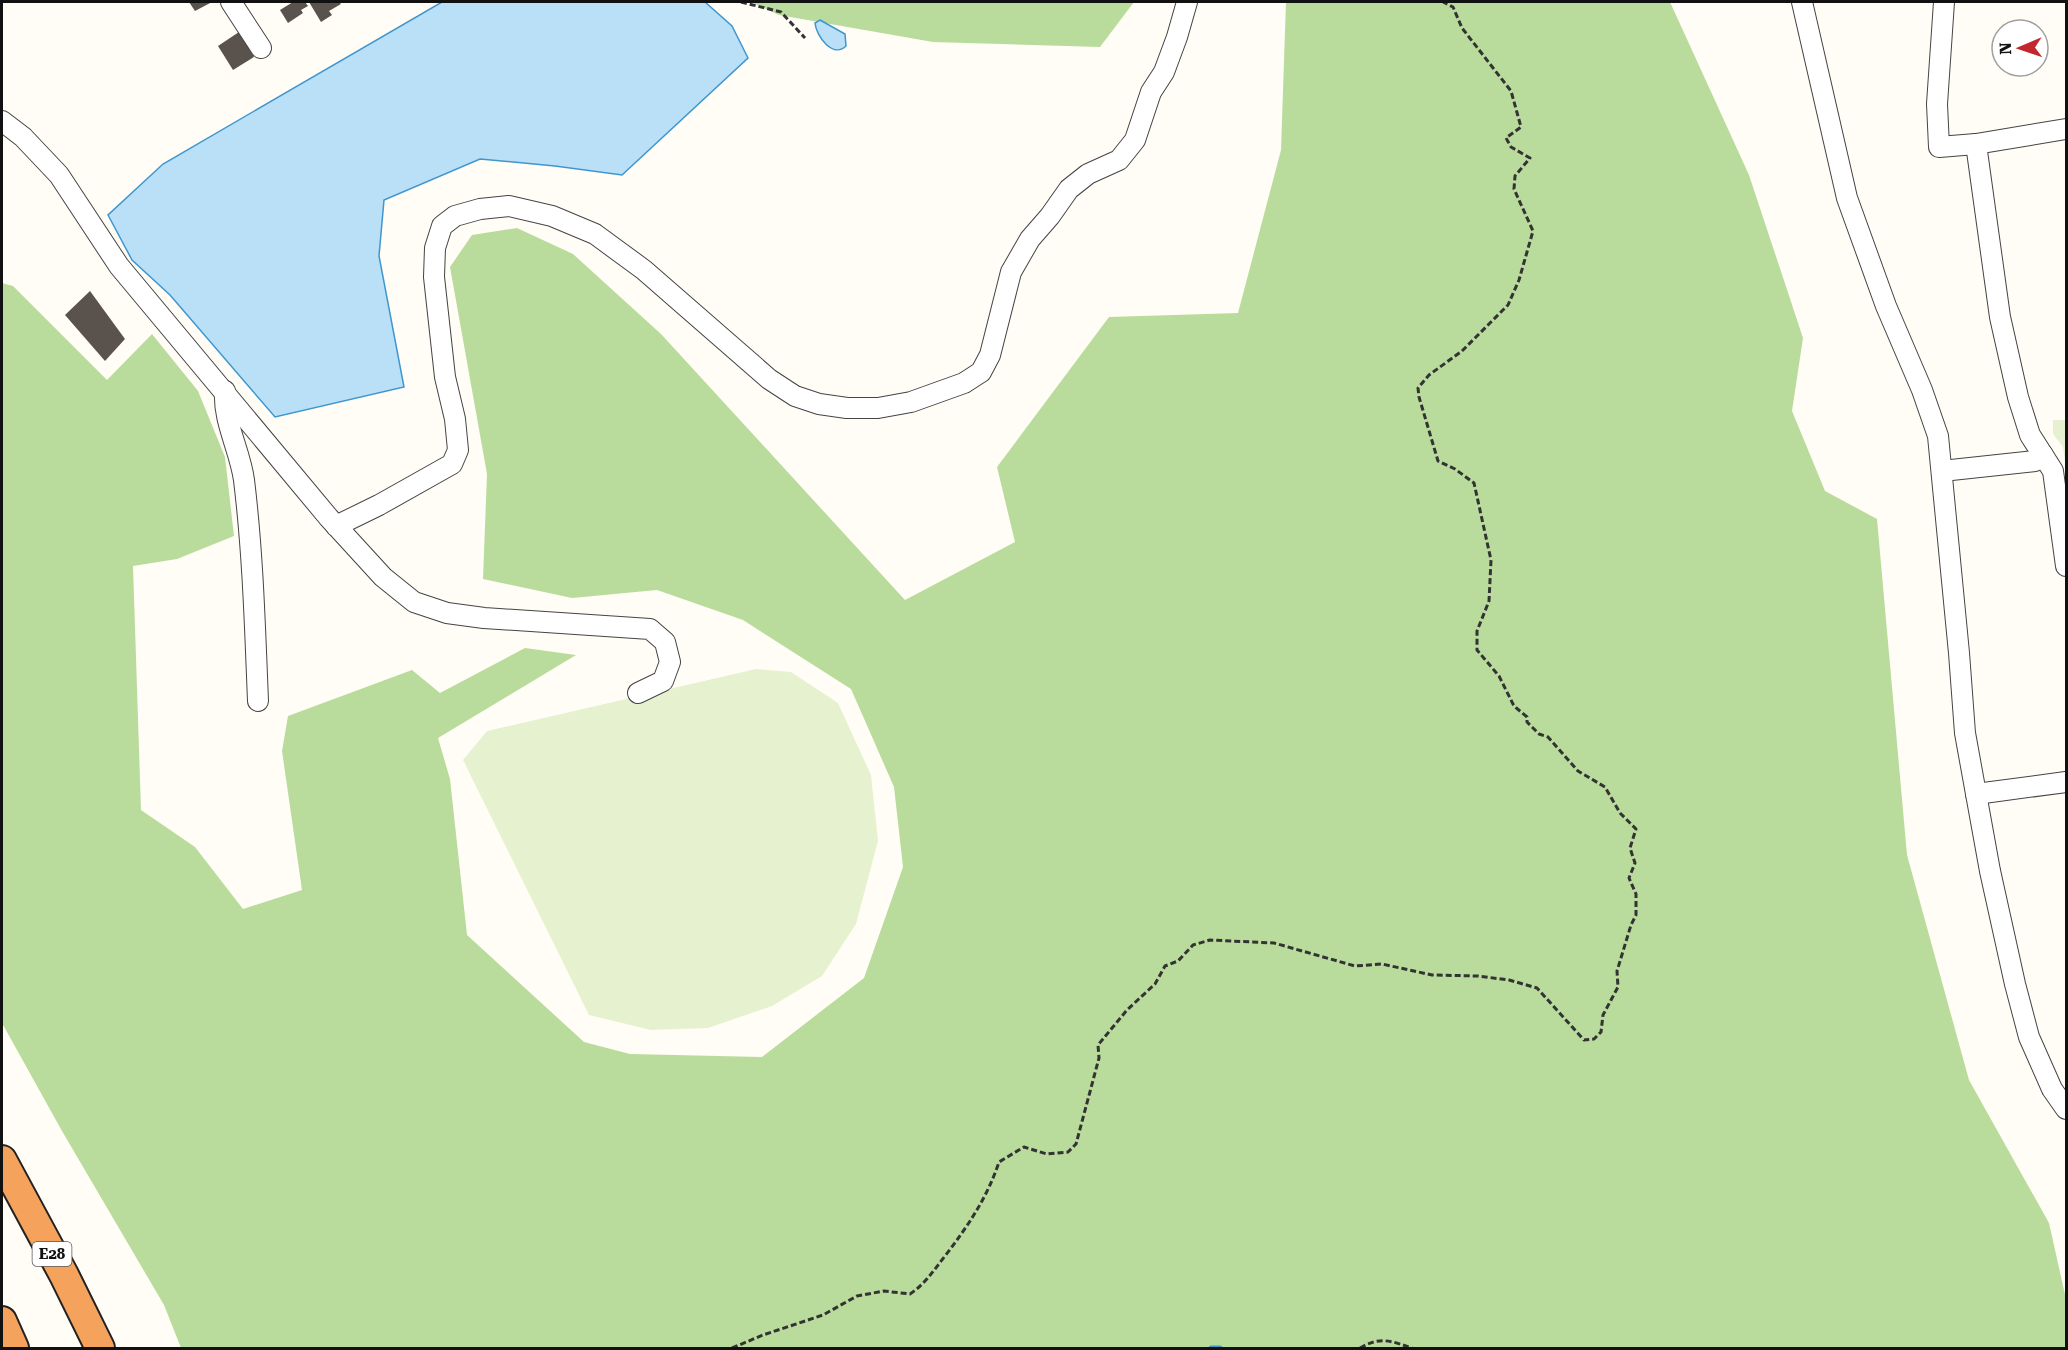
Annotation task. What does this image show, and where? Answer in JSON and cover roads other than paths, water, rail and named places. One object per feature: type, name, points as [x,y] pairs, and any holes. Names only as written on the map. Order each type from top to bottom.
[{"type":"highway","name":"E28","points":[[2,1161],[64,1275],[100,1348]]},
{"type":"highway","points":[[2,1322],[14,1348]]},
{"type":"street","points":[[336,526],[452,464],[458,450],[455,419],[445,377],[434,276],[435,248],[442,226],[455,216],[480,208],[508,206],[552,216],[595,234],[644,270],[769,379],[795,396],[819,404],[838,407],[878,408],[911,402],[964,383],[981,372],[990,355],[1011,272],[1030,239],[1050,216],[1068,189],[1088,174],[1119,160],[1136,140],[1151,93],[1164,72],[1177,37],[1187,2]]},
{"type":"street","points":[[1802,2],[1847,198],[1886,306],[1922,390],[1938,436],[1965,733],[1990,871],[2029,1037],[2052,1089],[2067,1110]]},
{"type":"street","points":[[1944,2],[1937,104],[1939,147],[1976,144],[2067,129]]},
{"type":"street","points":[[240,5],[261,48]]},
{"type":"street","points":[[2,121],[23,137],[59,175],[119,266],[336,526],[383,577],[414,602],[447,613],[484,618],[650,629],[665,642],[670,662],[663,681],[638,693]]},
{"type":"street","points":[[1976,144],[2003,328],[2018,397],[2030,435],[2053,471],[2067,566]]},
{"type":"street","points":[[225,391],[224,408],[243,474],[250,531],[258,702]]},
{"type":"street","points":[[1942,471],[2035,461],[2043,455]]},
{"type":"street","points":[[1976,794],[2067,782]]},
{"type":"water","points":[[442,2],[705,2],[732,26],[748,58],[622,175],[480,159],[384,200],[379,256],[404,387],[275,417],[170,295],[132,260],[108,215],[163,164]]},
{"type":"water","points":[[820,20],[845,34],[846,46],[836,50],[826,44],[816,28],[815,23]]},
{"type":"waterway","points":[[1211,1348],[1220,1348]]}]
